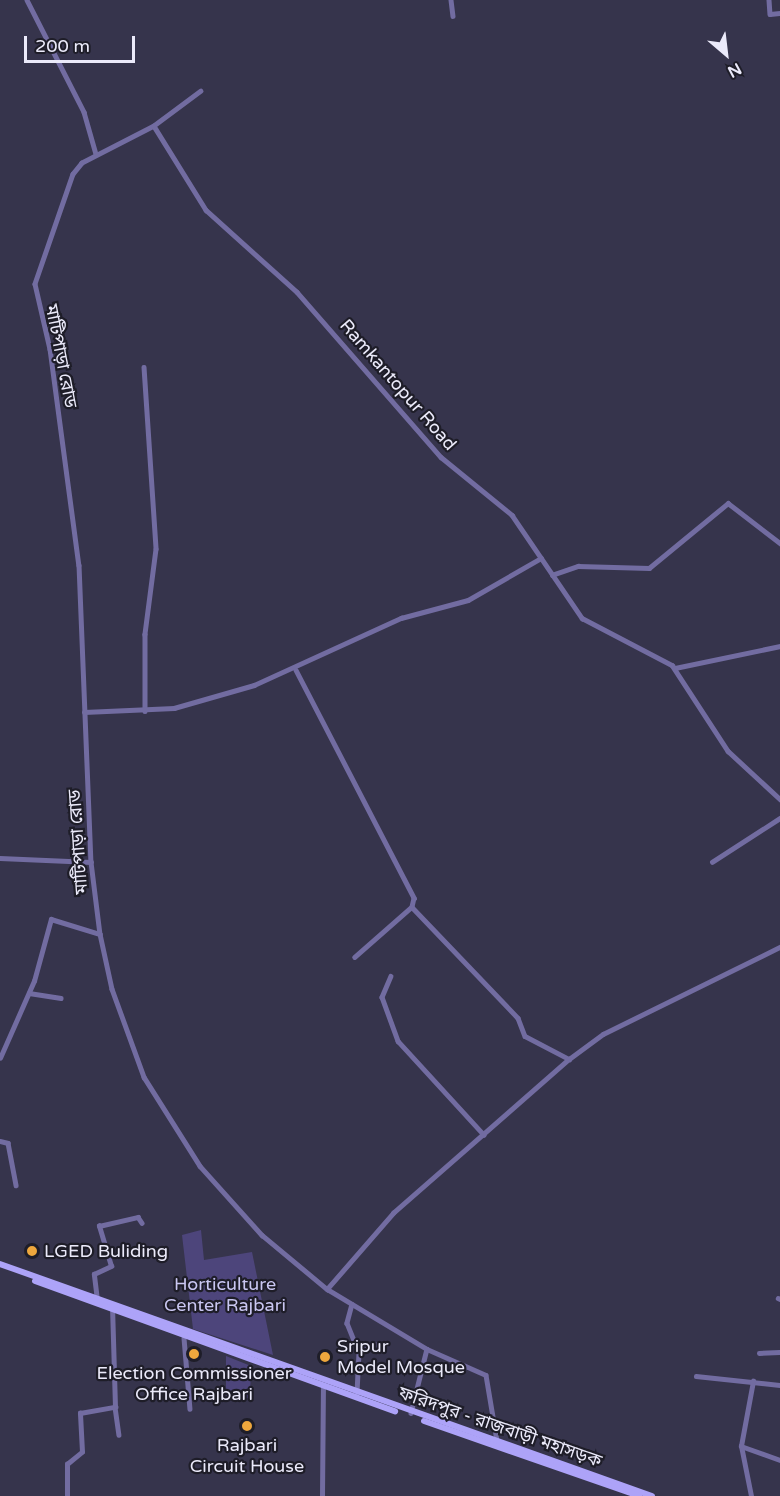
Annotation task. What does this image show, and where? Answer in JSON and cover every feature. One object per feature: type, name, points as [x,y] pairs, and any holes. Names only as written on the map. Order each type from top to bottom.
[{"type":"main road","name":"ফরিদপুর - রাজবাড়ী মহাসড়ক","points":[[0,1265],[97,1300],[111,1309],[652,1496]]},
{"type":"main road","name":"ফরিদপুর - রাজবাড়ী মহাসড়ক","points":[[0,1265],[184,1338],[639,1496]]},
{"type":"street","points":[[27,0],[84,112],[96,154]]},
{"type":"street","points":[[451,0],[453,16]]},
{"type":"street","points":[[769,0],[770,14],[780,13]]},
{"type":"street","name":"মাটিপাড়া রোড","points":[[201,91],[154,126],[96,154],[73,174],[35,284],[79,566],[91,862],[100,934],[127,1036],[167,1120],[262,1235],[327,1289],[427,1349],[486,1375],[497,1441]]},
{"type":"street","name":"Ramkantopur Road","points":[[154,126],[206,210],[297,292],[441,457],[512,515],[582,618],[675,668],[728,751],[780,800]]},
{"type":"street","points":[[144,367],[156,549],[145,634],[145,711]]},
{"type":"street","points":[[552,575],[578,566],[649,568],[728,503],[780,543]]},
{"type":"street","points":[[84,712],[145,711],[209,699],[296,670],[401,618],[468,600],[541,558]]},
{"type":"street","points":[[675,668],[780,646]]},
{"type":"street","points":[[296,670],[408,882],[412,907],[518,1018],[525,1036],[568,1059]]},
{"type":"street","points":[[712,862],[780,818]]},
{"type":"street","points":[[0,858],[91,862]]},
{"type":"street","points":[[355,957],[412,907]]},
{"type":"street","points":[[0,1058],[29,993],[51,919],[100,934]]},
{"type":"street","points":[[327,1289],[393,1213],[568,1059],[603,1034],[780,947]]},
{"type":"street","points":[[391,976],[382,997],[398,1041],[484,1135]]},
{"type":"street","points":[[29,993],[61,998]]},
{"type":"street","points":[[0,1141],[8,1143],[16,1185]]},
{"type":"street","points":[[97,1300],[94,1274],[111,1266],[99,1226],[138,1217],[142,1223]]},
{"type":"street","points":[[352,1304],[348,1327],[357,1345],[357,1393]]},
{"type":"street","points":[[111,1309],[115,1407],[119,1435]]},
{"type":"street","points":[[184,1338],[190,1408]]},
{"type":"street","points":[[357,1345],[386,1344]]},
{"type":"street","points":[[411,1413],[427,1349]]},
{"type":"street","points":[[759,1353],[780,1352]]},
{"type":"street","points":[[696,1376],[780,1385]]},
{"type":"street","points":[[751,1496],[741,1446],[753,1381]]},
{"type":"street","points":[[322,1386],[322,1496]]},
{"type":"street","points":[[67,1496],[67,1464],[82,1452],[80,1413],[115,1407]]},
{"type":"street","points":[[741,1446],[780,1460]]},
{"type":"green space","name":"Horticulture Center Rajbari","points":[[201,1230],[204,1260],[252,1252],[273,1355],[193,1329],[182,1235]]},
{"type":"green space","points":[[226,1356],[251,1366],[250,1398],[226,1399]]},
{"type":"place","name":"LGED Buliding","points":[[32,1251]]},
{"type":"place","name":"Election Commissioner Office Rajbari","points":[[194,1354]]},
{"type":"place","name":"Sripur Model Mosque","points":[[325,1357]]},
{"type":"place","name":"Rajbari Circuit House","points":[[247,1426]]}]
